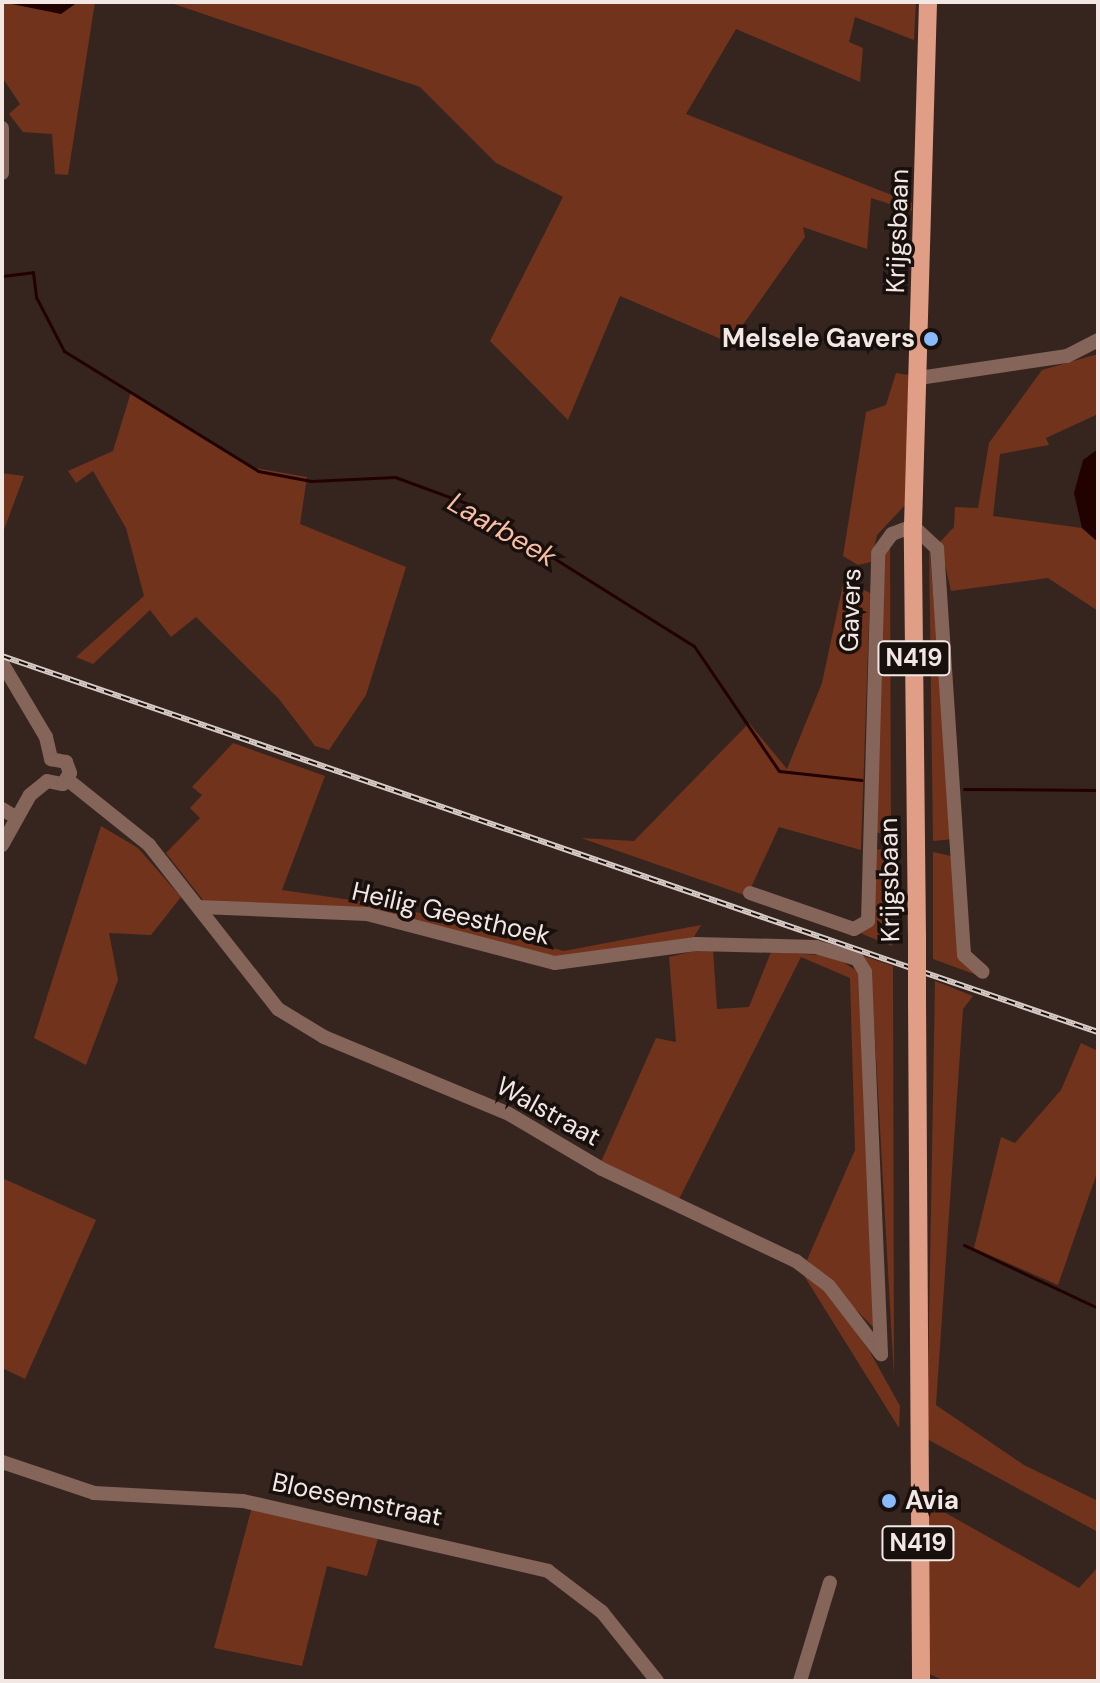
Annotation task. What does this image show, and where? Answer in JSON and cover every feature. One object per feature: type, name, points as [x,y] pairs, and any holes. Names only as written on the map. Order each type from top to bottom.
[{"type":"main road","name":"Krijgsbaan","points":[[921,1681],[913,526],[928,2]]},
{"type":"main road","name":"Krijgsbaan","points":[[928,79],[937,2]]},
{"type":"street","points":[[2,128],[2,173]]},
{"type":"street","points":[[919,378],[1067,356],[1098,340]]},
{"type":"street","points":[[913,526],[937,548],[960,846],[964,955],[983,972]]},
{"type":"street","name":"Gavers","points":[[750,893],[854,929],[868,921],[878,553],[892,534],[913,526]]},
{"type":"street","points":[[2,664],[46,737],[51,759]]},
{"type":"street","points":[[51,759],[66,762],[68,780]]},
{"type":"street","points":[[47,781],[44,767],[51,759]]},
{"type":"street","points":[[2,845],[17,818],[47,781],[68,780],[129,825],[200,907]]},
{"type":"street","points":[[2,809],[17,818]]},
{"type":"street","name":"Heilig Geesthoek","points":[[200,907],[367,914],[555,963],[696,944],[816,947],[857,959],[865,972],[881,1354]]},
{"type":"street","name":"Walstraat","points":[[200,907],[251,982],[302,1025],[509,1114],[616,1176],[796,1261],[829,1286],[881,1354]]},
{"type":"street","name":"Bloesemstraat","points":[[2,1462],[94,1493],[243,1501],[548,1571],[602,1612],[657,1681]]},
{"type":"street","points":[[800,1681],[830,1582]]},
{"type":"shaded area","points":[[2,2],[95,2],[68,175],[55,174],[52,134],[23,132],[9,114],[20,104],[2,77]]},
{"type":"shaded area","points":[[2,2],[78,2],[61,14]]},
{"type":"shaded area","points":[[168,2],[916,2],[914,40],[855,17],[849,42],[863,48],[860,82],[736,29],[686,114],[912,203],[912,211],[871,198],[867,249],[803,227],[805,237],[730,343],[620,296],[568,420],[490,341],[563,197],[496,163],[420,87]]},
{"type":"shaded area","points":[[1098,354],[1098,414],[1046,438],[1049,445],[1000,454],[993,516],[1082,528],[1098,542],[1098,611],[1048,578],[951,591],[940,542],[954,527],[955,507],[978,508],[989,443],[1042,370]]},
{"type":"shaded area","points":[[896,373],[909,375],[908,502],[877,535],[871,562],[858,565],[843,556],[866,412],[886,405]]},
{"type":"shaded area","points":[[131,392],[255,468],[307,477],[300,524],[406,567],[366,695],[329,750],[315,746],[279,699],[196,617],[171,637],[150,610],[93,664],[76,657],[144,596],[126,528],[93,471],[76,483],[68,471],[113,451]]},
{"type":"shaded area","points":[[1098,449],[1098,542],[1082,528],[1074,493],[1083,460]]},
{"type":"shaded area","points":[[2,473],[24,476],[2,535]]},
{"type":"shaded area","points":[[890,544],[891,836],[875,832],[882,555]]},
{"type":"shaded area","points":[[929,546],[954,839],[933,841]]},
{"type":"shaded area","points":[[844,580],[870,593],[861,850],[779,827],[747,896],[581,838],[634,841],[749,723],[787,769],[822,683]]},
{"type":"shaded area","points":[[233,743],[325,776],[282,890],[393,906],[564,951],[701,925],[691,942],[567,959],[371,911],[203,900],[166,853],[200,818],[190,808],[202,795],[192,787]]},
{"type":"shaded area","points":[[101,826],[138,848],[181,897],[151,935],[109,933],[118,980],[86,1065],[34,1038]]},
{"type":"shaded area","points":[[892,847],[892,946],[860,933],[873,921],[876,850]]},
{"type":"shaded area","points":[[933,852],[955,857],[960,956],[982,977],[933,959]]},
{"type":"shaded area","points":[[713,950],[717,1009],[749,1007],[771,952],[834,956],[860,973],[875,1329],[807,1260],[855,1150],[850,978],[801,957],[679,1199],[601,1162],[656,1038],[676,1042],[669,957]]},
{"type":"shaded area","points":[[861,955],[893,966],[894,1377],[872,986]]},
{"type":"shaded area","points":[[935,981],[973,996],[963,1009],[936,1405],[1024,1465],[1098,1501],[1098,1532],[927,1439]]},
{"type":"shaded area","points":[[1081,1043],[1098,1051],[1098,1170],[1058,1285],[974,1248],[1001,1137],[1015,1143],[1061,1090]]},
{"type":"shaded area","points":[[2,1178],[96,1220],[25,1379],[2,1368]]},
{"type":"shaded area","points":[[803,1274],[822,1285],[870,1352],[900,1406],[899,1428]]},
{"type":"shaded area","points":[[928,1503],[1079,1588],[1098,1567],[1098,1681],[945,1681],[929,1674]]},
{"type":"shaded area","points":[[252,1507],[379,1535],[367,1576],[327,1566],[302,1666],[214,1648]]},
{"type":"waterway","name":"Laarbeek","points":[[2,276],[33,272],[36,297],[64,351],[258,471],[311,481],[395,477],[466,503],[694,646],[779,771],[862,780]]},
{"type":"waterway","name":"Laarbeek","points":[[964,789],[1098,790]]},
{"type":"waterway","points":[[964,1245],[1098,1308]]},
{"type":"railway","points":[[2,656],[1098,1032]]},
{"type":"place","name":"Melsele Gavers","points":[[931,339]]},
{"type":"place","name":"Avia","points":[[889,1501]]}]
